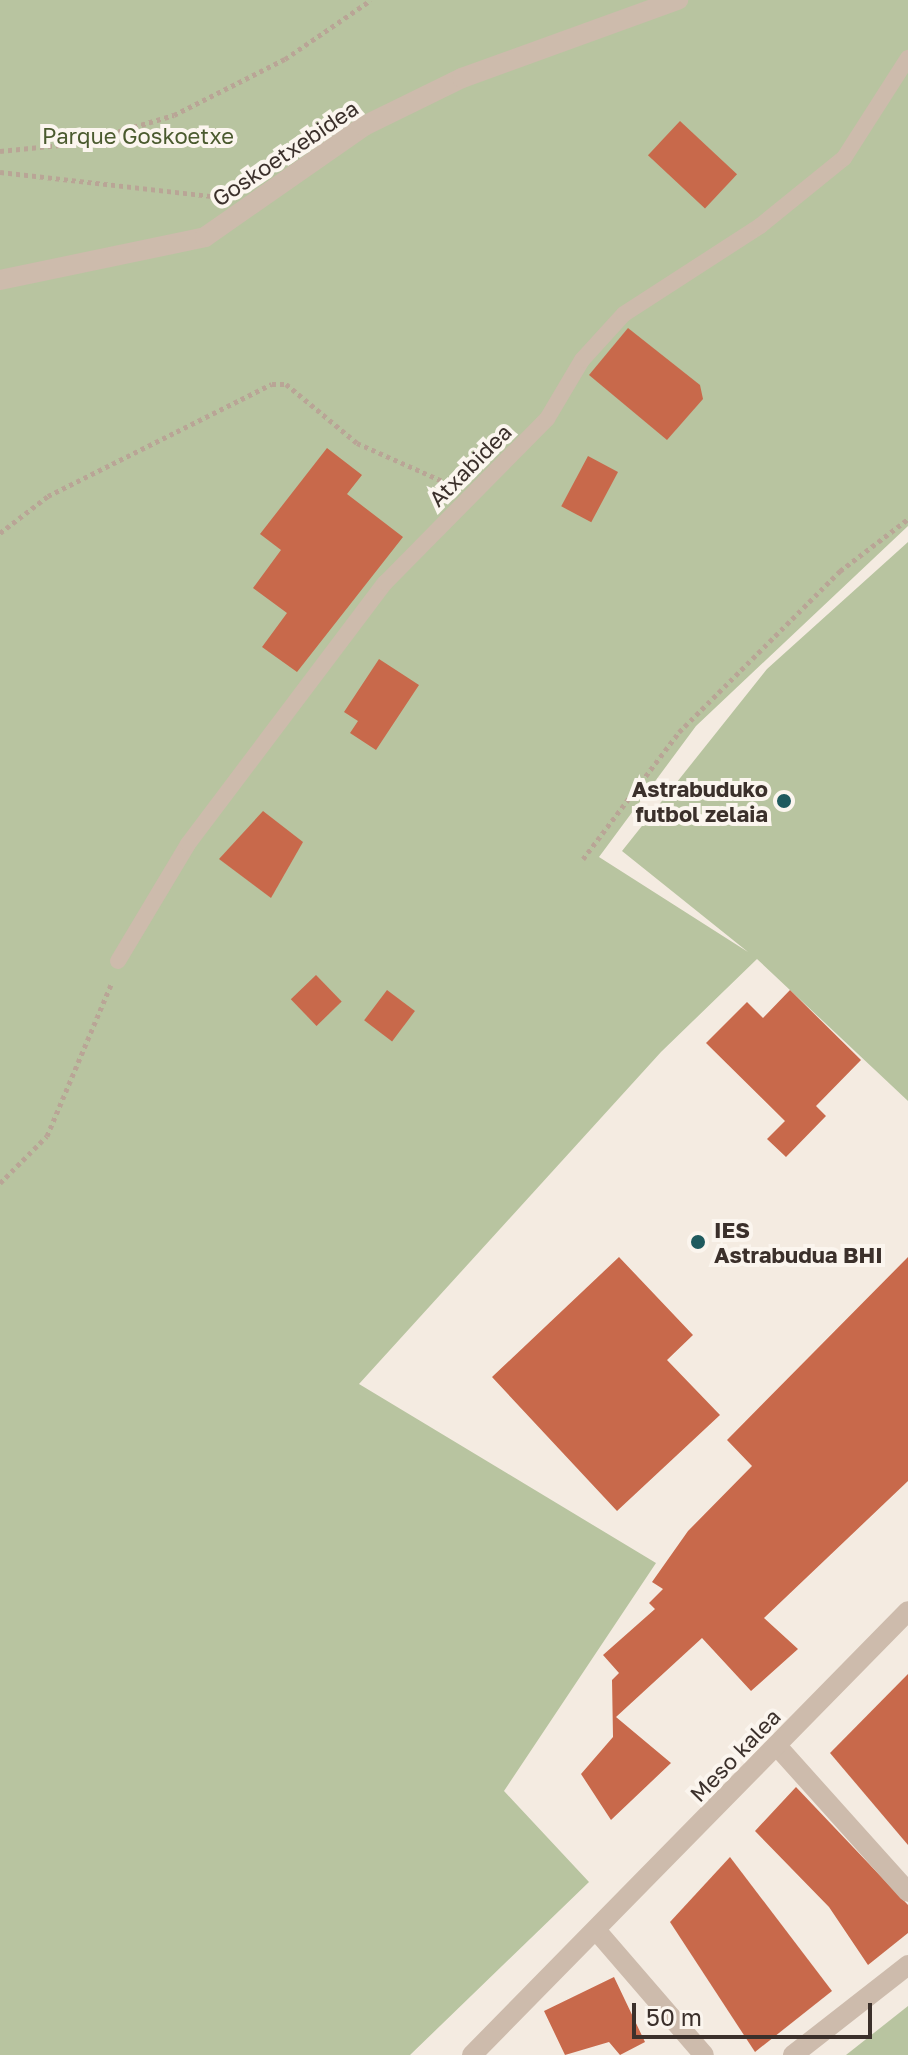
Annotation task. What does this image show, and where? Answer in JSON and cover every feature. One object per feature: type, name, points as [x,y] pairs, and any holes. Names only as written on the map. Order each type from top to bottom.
[{"type":"street","name":"Goskoetxebidea","points":[[0,280],[163,250],[205,237],[364,126],[462,78],[678,0]]},
{"type":"street","name":"Meso kalea","points":[[472,2055],[908,1611]]},
{"type":"street","points":[[777,1746],[908,1892]]},
{"type":"street","points":[[596,1930],[704,2055]]},
{"type":"street","points":[[793,2055],[908,1965]]},
{"type":"lane","name":"Atxabidea","points":[[118,961],[188,844],[385,583],[547,419],[582,360],[624,314],[760,226],[844,158],[908,58]]},
{"type":"path","points":[[0,151],[80,143],[174,115],[285,59],[371,0]]},
{"type":"path","points":[[0,172],[200,190],[252,206]]},
{"type":"path","points":[[0,533],[48,496],[272,384],[286,384],[357,443],[472,493]]},
{"type":"path","points":[[583,859],[679,732],[840,571],[908,519]]},
{"type":"path","points":[[0,1183],[47,1136],[99,1025],[118,961]]},
{"type":"green space","name":"Parque Goskoetxe","points":[[0,0],[908,0],[908,526],[696,726],[599,857],[748,952],[622,851],[767,669],[908,542],[908,1101],[757,959],[661,1052],[359,1384],[656,1563],[504,1791],[589,1882],[410,2055],[0,2055]]},
{"type":"green space","points":[[908,2006],[908,2055],[846,2055]]},
{"type":"building","points":[[680,121],[737,174],[705,209],[648,155]]},
{"type":"building","points":[[628,328],[700,385],[703,399],[667,440],[589,375]]},
{"type":"building","points":[[327,448],[362,475],[347,494],[403,537],[297,672],[262,647],[287,613],[253,588],[281,550],[260,534]]},
{"type":"building","points":[[588,456],[618,472],[591,522],[561,506]]},
{"type":"building","points":[[379,659],[419,685],[376,750],[350,733],[358,721],[344,712]]},
{"type":"building","points":[[263,811],[303,842],[271,898],[219,859]]},
{"type":"building","points":[[316,975],[342,1002],[317,1026],[291,999]]},
{"type":"building","points":[[387,990],[415,1011],[392,1041],[364,1020]]},
{"type":"building","points":[[790,990],[861,1060],[816,1106],[826,1116],[786,1157],[767,1139],[785,1121],[706,1043],[747,1002],[763,1018]]},
{"type":"building","points":[[619,1257],[693,1335],[667,1360],[720,1415],[617,1511],[492,1377]]},
{"type":"building","points":[[908,1257],[908,1481],[764,1618],[798,1649],[751,1691],[702,1638],[616,1717],[671,1763],[611,1820],[581,1774],[613,1737],[612,1680],[619,1673],[603,1655],[655,1609],[649,1603],[663,1589],[652,1582],[688,1531],[752,1466],[727,1440]]},
{"type":"building","points":[[908,1674],[908,1845],[830,1753]]},
{"type":"building","points":[[796,1787],[908,1905],[908,1933],[868,1965],[829,1907],[755,1831]]},
{"type":"building","points":[[730,1857],[832,1991],[755,2052],[670,1922]]},
{"type":"building","points":[[614,1977],[645,2042],[620,2055],[609,2042],[565,2055],[544,2011]]},
{"type":"place","name":"Astrabuduko futbol zelaia","points":[[784,801]]},
{"type":"place","name":"IES Astrabudua BHI","points":[[698,1242]]}]
